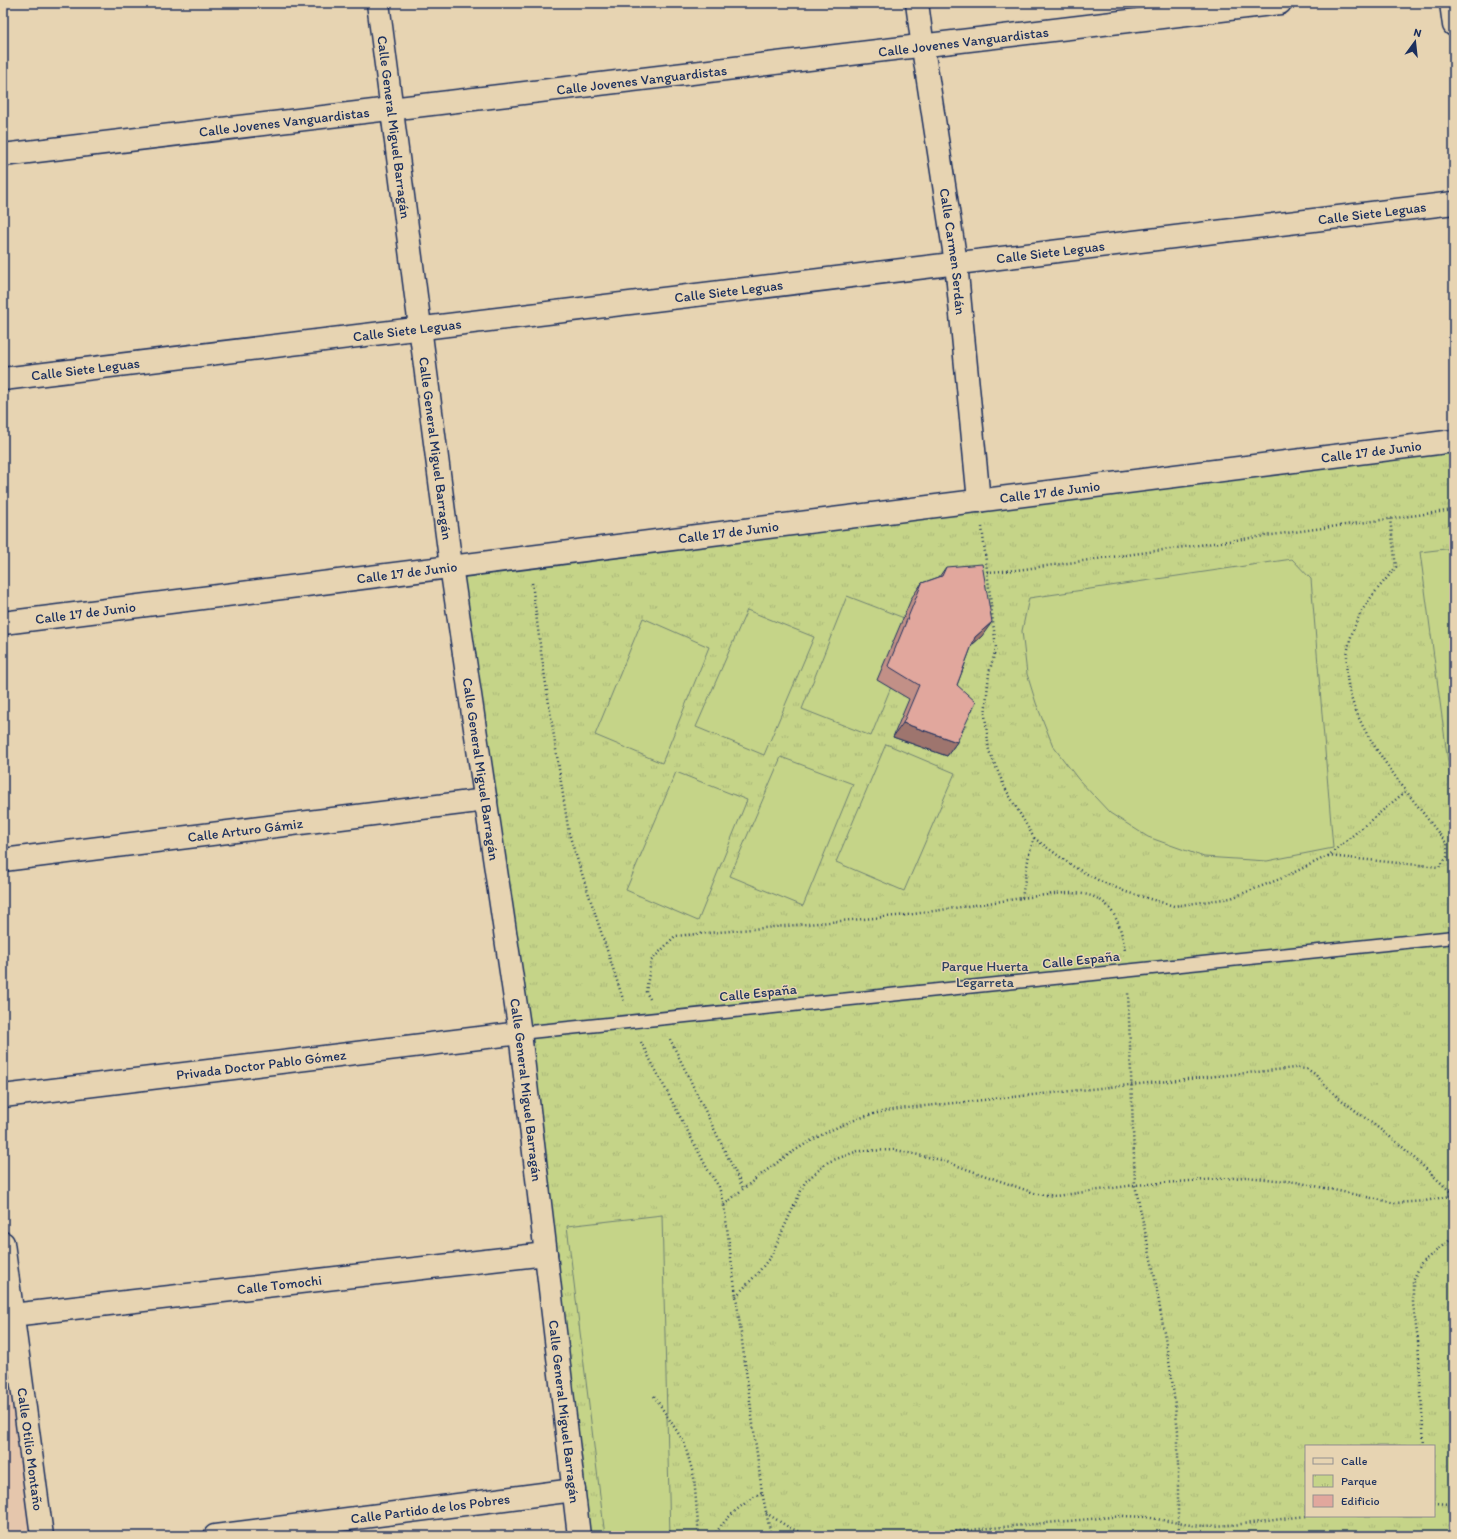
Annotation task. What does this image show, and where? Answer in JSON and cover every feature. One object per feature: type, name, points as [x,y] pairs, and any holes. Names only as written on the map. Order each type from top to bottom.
[{"type":"street","name":"Calle General Miguel Barragán","points":[[378,3],[451,566],[520,1033],[579,1536]]},
{"type":"street","name":"Calle Carmen Serdán","points":[[917,3],[922,48],[956,263],[979,501]]},
{"type":"street","name":"Calle Jovenes Vanguardistas","points":[[3,155],[391,108],[922,48],[1280,3]]},
{"type":"street","points":[[1451,3],[1454,25]]},
{"type":"street","name":"Calle Siete Leguas","points":[[3,379],[1454,203]]},
{"type":"street","name":"Calle 17 de Junio","points":[[3,623],[1454,442]]},
{"type":"street","name":"Calle Arturo Gámiz","points":[[3,860],[486,800]]},
{"type":"street","name":"Privada Doctor Pablo Gómez","points":[[3,1096],[520,1033]]},
{"type":"street","name":"Calle Otilio Montaño","points":[[3,1243],[42,1536]]},
{"type":"street","name":"Calle Tomochi","points":[[12,1316],[546,1254]]},
{"type":"street","name":"Calle Partido de los Pobres","points":[[215,1536],[574,1490]]},
{"type":"lane","name":"Calle España","points":[[520,1033],[1454,937]]},
{"type":"path","points":[[979,501],[996,648],[989,673],[985,715],[989,750],[1005,788],[1034,838],[1074,867],[1098,880],[1126,892],[1174,906],[1231,898],[1280,879],[1328,856],[1406,791]]},
{"type":"path","points":[[987,572],[1017,570],[1454,510]]},
{"type":"path","points":[[1328,856],[1439,867],[1448,857],[1447,844],[1373,746],[1356,714],[1347,682],[1349,644],[1362,610],[1396,567],[1390,519]]},
{"type":"path","points":[[1022,898],[1029,854],[1034,838]]},
{"type":"path","points":[[743,1188],[646,992],[651,961],[675,936],[907,915],[1073,892],[1091,895],[1106,904],[1116,916],[1122,933],[1127,970],[1130,1085],[1135,1185],[1154,1273],[1172,1379],[1178,1431],[1178,1523],[1180,1536]]},
{"type":"path","points":[[724,1205],[743,1188],[806,1143],[845,1124],[877,1113],[925,1106],[1295,1068],[1308,1069],[1315,1074],[1335,1095],[1398,1142],[1454,1195]]},
{"type":"path","points":[[736,1296],[757,1274],[771,1256],[804,1182],[828,1162],[858,1151],[896,1150],[941,1160],[1037,1194],[1056,1196],[1135,1185],[1246,1177],[1296,1182],[1395,1203],[1425,1201],[1454,1195]]},
{"type":"path","points":[[1424,1445],[1418,1341],[1413,1304],[1413,1280],[1422,1262],[1454,1237]]},
{"type":"path","points":[[654,1396],[684,1442],[694,1477],[699,1536]]},
{"type":"path","points":[[714,1536],[720,1526],[741,1504],[762,1492],[771,1536]]},
{"type":"path","points":[[1435,1503],[1454,1504]]},
{"type":"path","points":[[766,1513],[790,1528],[810,1536]]},
{"type":"path","points":[[904,1536],[1123,1516],[1146,1517],[1191,1526],[1208,1526],[1305,1516]]},
{"type":"shaded area","points":[[3,1234],[42,1536],[3,1536]]},
{"type":"green space","name":"Parque Huerta Legarreta","points":[[1454,441],[1454,1536],[579,1536],[451,566]]},
{"type":"green space","points":[[1454,548],[1454,807],[1420,552]]},
{"type":"green space","points":[[1292,559],[1311,579],[1333,848],[1267,861],[1204,857],[1148,837],[1110,813],[1078,779],[1053,746],[1036,703],[1027,674],[1022,631],[1029,598]]},
{"type":"green space","points":[[847,596],[917,623],[871,736],[802,709]]},
{"type":"green space","points":[[747,610],[814,637],[764,755],[696,727]]},
{"type":"green space","points":[[643,618],[709,647],[662,763],[595,735]]},
{"type":"green space","points":[[886,744],[955,773],[904,891],[836,862]]},
{"type":"green space","points":[[781,757],[853,784],[803,906],[730,876]]},
{"type":"green space","points":[[676,772],[747,800],[698,921],[626,890]]},
{"type":"green space","points":[[662,1215],[670,1536],[605,1536],[567,1226]]},
{"type":"building","points":[[982,564],[992,622],[975,637],[957,685],[976,702],[957,742],[903,723],[919,685],[888,666],[922,583],[942,576],[946,567]]}]
